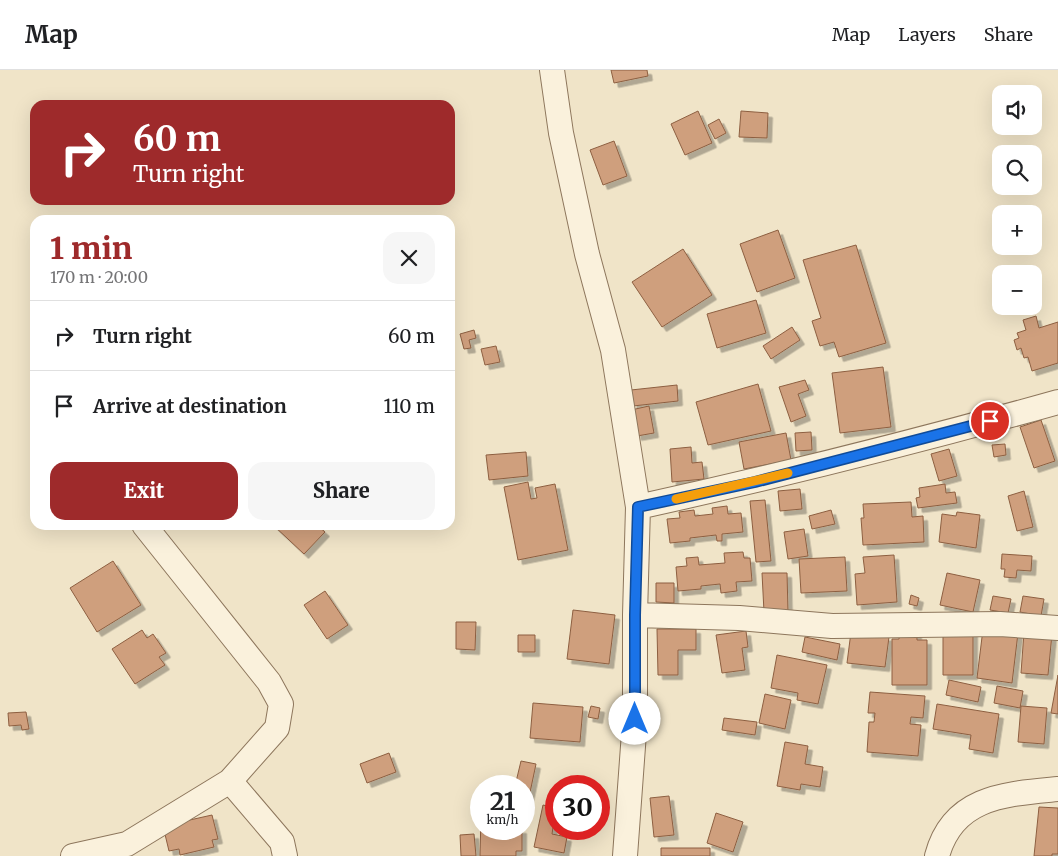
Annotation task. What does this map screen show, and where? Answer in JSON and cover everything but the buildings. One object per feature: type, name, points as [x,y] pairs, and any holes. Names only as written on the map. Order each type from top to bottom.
[{"type":"street","points":[[552,70],[560,133],[583,236],[613,350],[638,507],[635,719],[625,856]]},
{"type":"street","points":[[638,507],[755,482],[1058,402]]},
{"type":"street","points":[[73,856],[127,844],[230,781],[277,728],[281,704],[269,682],[148,530]]},
{"type":"street","points":[[635,615],[739,618],[832,626],[1000,624],[1058,628]]},
{"type":"street","points":[[230,781],[282,842],[285,856]]},
{"type":"street","points":[[937,856],[946,833],[961,814],[986,800],[1018,793],[1058,790]]},
{"type":"slow traffic","points":[[676,499],[788,473]]},
{"type":"route","points":[[635,719],[638,507],[755,482],[990,421]]}]
